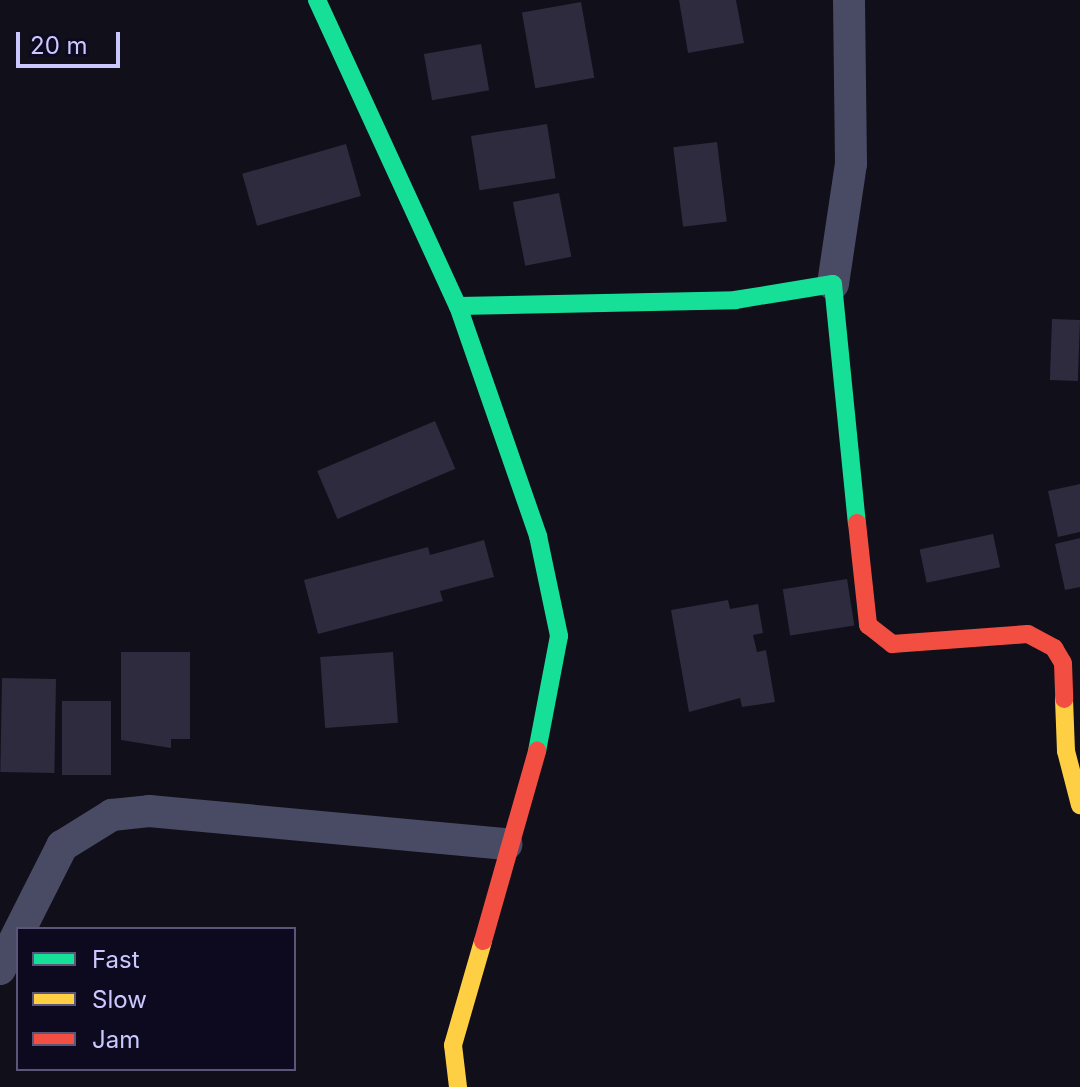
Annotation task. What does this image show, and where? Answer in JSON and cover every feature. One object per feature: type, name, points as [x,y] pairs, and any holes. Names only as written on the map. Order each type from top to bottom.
[{"type":"main road","points":[[317,0],[458,306],[538,536],[559,636],[552,700],[506,844],[453,1045],[458,1087]]},
{"type":"main road","points":[[458,306],[735,300],[833,284],[868,625],[892,644],[1028,634],[1054,648],[1063,663],[1066,751],[1080,805]]},
{"type":"street","points":[[833,284],[851,164],[849,0]]},
{"type":"street","points":[[21,927],[62,846],[112,815],[149,811],[506,844]]},
{"type":"street","points":[[0,969],[16,937]]},
{"type":"building","points":[[679,0],[736,0],[744,43],[688,53]]},
{"type":"building","points":[[581,2],[594,78],[535,88],[522,12]]},
{"type":"building","points":[[481,44],[489,90],[432,100],[424,54]]},
{"type":"building","points":[[547,124],[556,178],[480,190],[471,136]]},
{"type":"building","points":[[717,142],[727,221],[683,227],[673,147]]},
{"type":"building","points":[[346,144],[361,196],[257,226],[242,174]]},
{"type":"building","points":[[559,193],[571,257],[525,266],[513,202]]},
{"type":"building","points":[[1052,319],[1080,320],[1078,381],[1050,380]]},
{"type":"building","points":[[435,421],[455,469],[337,519],[317,471]]},
{"type":"building","points":[[1080,484],[1080,532],[1058,537],[1048,491]]},
{"type":"building","points":[[993,534],[1000,567],[927,583],[920,550]]},
{"type":"building","points":[[1080,538],[1080,587],[1065,590],[1055,544]]},
{"type":"building","points":[[484,540],[494,577],[440,591],[443,601],[318,634],[304,580],[428,547],[430,555]]},
{"type":"building","points":[[847,579],[854,625],[790,636],[783,589]]},
{"type":"building","points":[[728,600],[730,609],[758,604],[763,633],[753,635],[757,652],[766,650],[775,702],[742,707],[740,698],[689,712],[671,610]]},
{"type":"building","points":[[121,652],[190,652],[190,739],[171,739],[171,748],[121,740]]},
{"type":"building","points":[[393,652],[398,723],[325,728],[320,657]]},
{"type":"building","points":[[2,678],[56,679],[54,773],[0,772]]},
{"type":"building","points":[[62,701],[111,701],[111,775],[62,775]]},
{"type":"traffic: fast","points":[[317,0],[458,306],[538,536],[559,636],[537,751]]},
{"type":"traffic: fast","points":[[458,306],[735,300],[833,284],[857,523]]},
{"type":"traffic: slow","points":[[1064,699],[1066,751],[1080,805]]},
{"type":"traffic: slow","points":[[458,1087],[453,1045],[483,941]]},
{"type":"traffic: jam","points":[[857,523],[868,625],[892,644],[1028,634],[1054,648],[1063,663],[1064,699]]},
{"type":"traffic: jam","points":[[483,941],[537,751]]}]
